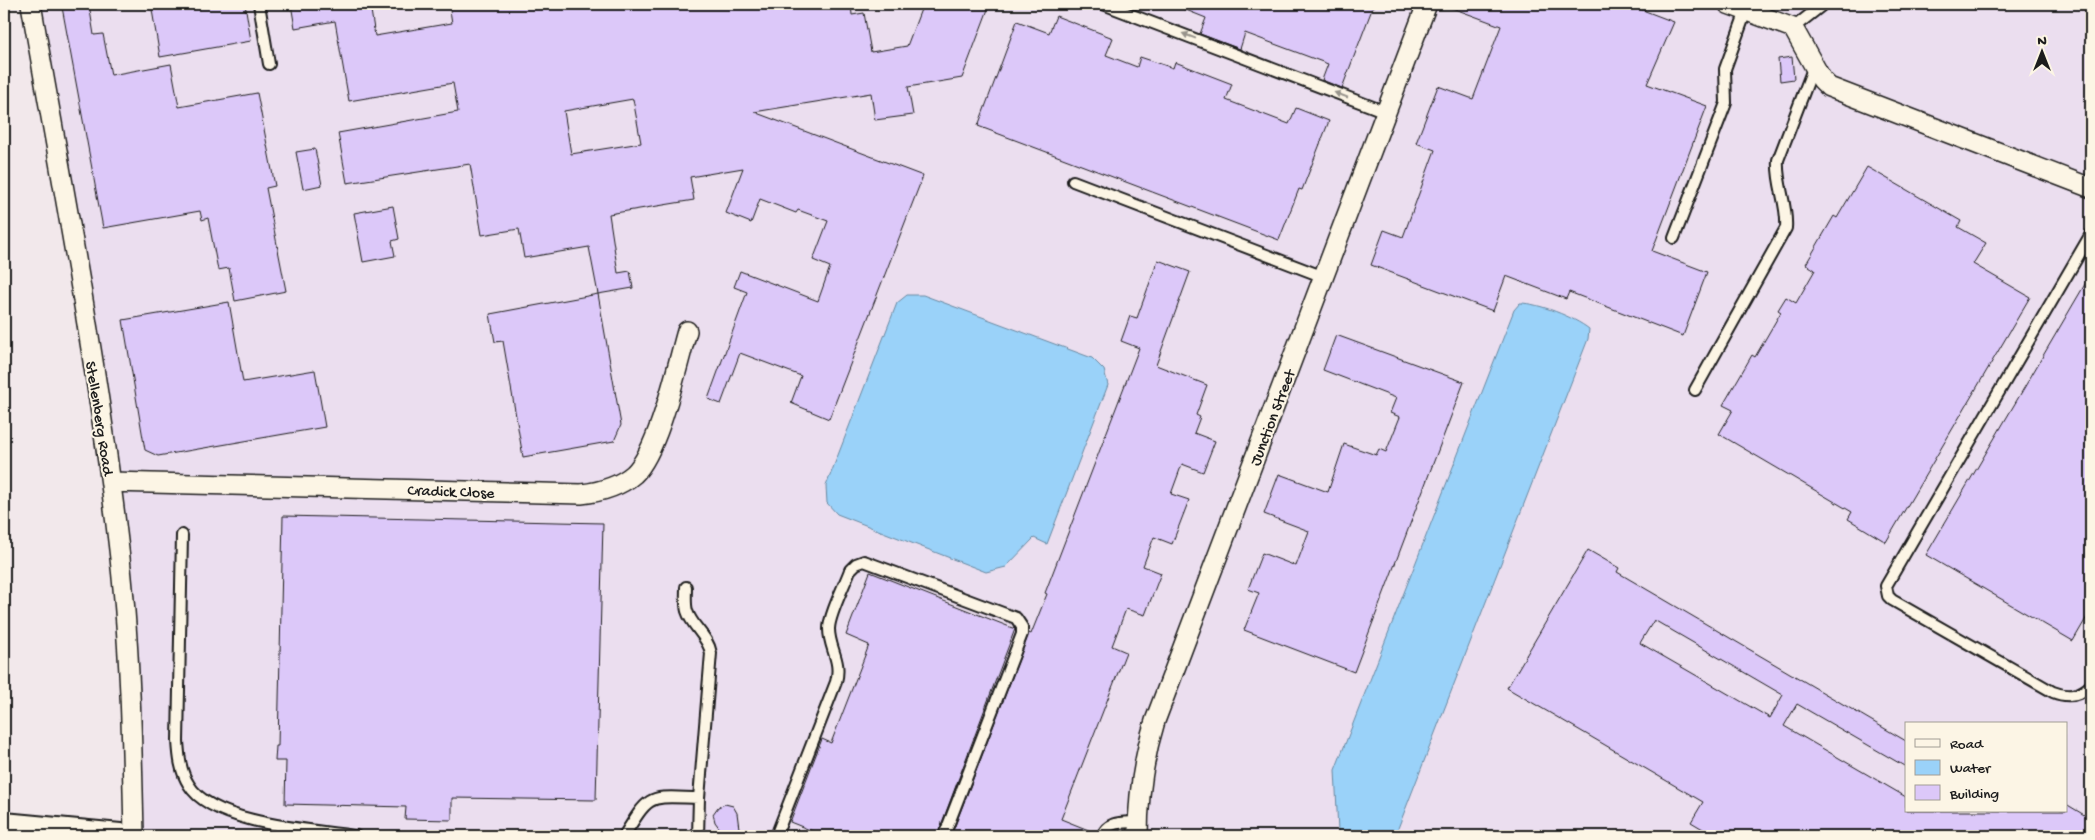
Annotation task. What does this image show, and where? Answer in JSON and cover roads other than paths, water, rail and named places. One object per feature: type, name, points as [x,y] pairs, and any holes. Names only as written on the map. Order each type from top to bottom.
[{"type":"street","name":"Stellenberg Road","points":[[31,4],[98,392],[119,543],[130,672],[134,836]]},
{"type":"street","name":"Junction Street","points":[[1138,829],[1142,772],[1155,721],[1427,4]]},
{"type":"street","points":[[1728,4],[1793,28],[1814,66],[1825,84],[1829,87],[2091,188]]},
{"type":"street","name":"Cradick Close","points":[[111,482],[581,494],[603,490],[633,474],[648,453],[670,394],[687,331]]},
{"type":"street","points":[[4,825],[120,836]]},
{"type":"lane","points":[[259,4],[269,64]]},
{"type":"lane","points":[[1103,4],[1386,112]]},
{"type":"lane","points":[[1793,28],[1821,6]]},
{"type":"lane","points":[[1674,238],[1726,103],[1724,73],[1746,11]]},
{"type":"lane","points":[[1695,390],[1786,228],[1786,212],[1778,180],[1778,160],[1814,66]]},
{"type":"lane","points":[[1073,180],[1324,277]]},
{"type":"lane","points":[[2091,234],[1888,581],[1886,591],[1892,600],[2053,692],[2061,695],[2077,695],[2091,685]]},
{"type":"lane","points":[[182,535],[178,741],[182,771],[189,785],[200,798],[228,813],[270,824],[356,836]]},
{"type":"lane","points":[[776,836],[838,675],[837,659],[829,631],[831,620],[850,570],[856,564],[864,561],[1016,618],[1022,627],[1022,634],[944,836]]},
{"type":"lane","points":[[686,587],[686,610],[706,639],[711,653],[699,798],[698,836]]},
{"type":"lane","points":[[624,836],[642,807],[653,798],[699,798]]},
{"type":"lane","points":[[1102,836],[1105,829],[1110,825],[1138,829]]},
{"type":"water","points":[[907,295],[923,295],[1092,358],[1104,370],[1108,385],[1047,544],[1034,538],[1006,567],[986,572],[837,514],[827,503],[826,486],[897,303]]},
{"type":"water","points":[[1520,303],[1546,308],[1582,324],[1589,329],[1588,339],[1395,836],[1351,836],[1338,831],[1335,770],[1514,310]]}]
